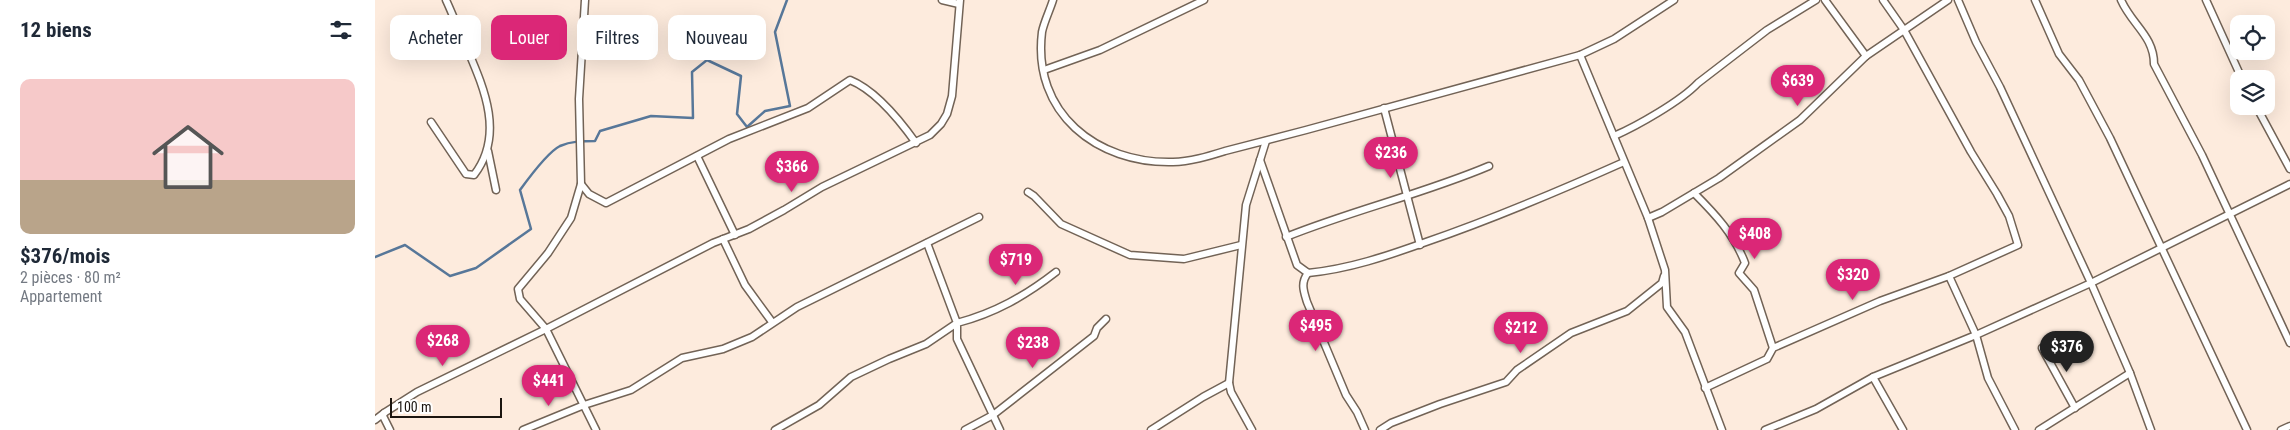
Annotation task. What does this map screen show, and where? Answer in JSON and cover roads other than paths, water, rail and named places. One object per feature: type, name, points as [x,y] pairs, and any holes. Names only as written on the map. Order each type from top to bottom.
[{"type":"street","points":[[431,122],[466,174],[474,175],[481,166],[491,137],[491,117],[475,65],[446,0]]},
{"type":"street","points":[[585,0],[579,99],[581,184],[571,218],[548,253],[518,289],[520,299],[546,329],[596,430]]},
{"type":"street","points":[[375,420],[384,412],[417,392],[723,239],[735,235],[784,210],[822,187],[930,136],[947,114],[952,96],[959,2],[942,0]]},
{"type":"street","points":[[1053,0],[1043,30],[1041,54],[1048,88],[1055,103],[1073,128],[1088,140],[1123,156],[1148,161],[1175,162],[1266,141],[1580,55],[1614,39],[1674,0]]},
{"type":"street","points":[[1045,70],[1100,50],[1204,0]]},
{"type":"street","points":[[1614,136],[1633,128],[1688,94],[1767,30],[1816,0]]},
{"type":"street","points":[[1825,0],[1866,56]]},
{"type":"street","points":[[1705,388],[1767,359],[1773,348],[1880,301],[1949,276],[2018,245],[2009,216],[2001,201],[1971,152],[1904,30],[1883,0]]},
{"type":"street","points":[[1648,218],[1662,212],[1719,178],[1800,120],[1866,56],[1948,0]]},
{"type":"street","points":[[1958,0],[1976,42],[2000,87],[2091,282],[2130,373],[2151,430]]},
{"type":"street","points":[[2035,0],[2059,54],[2079,80],[2110,138],[2247,430]]},
{"type":"street","points":[[2121,0],[2127,14],[2151,44],[2154,51],[2154,64],[2178,106],[2290,343]]},
{"type":"street","points":[[2206,0],[2238,70]]},
{"type":"street","points":[[1580,55],[1648,218],[1665,270],[1667,307],[1685,332],[1722,430]]},
{"type":"street","points":[[581,184],[589,194],[606,203],[749,129],[767,126],[808,108],[850,80],[867,91],[898,120],[916,143]]},
{"type":"street","points":[[1384,108],[1420,245]]},
{"type":"street","points":[[2262,115],[2290,169]]},
{"type":"street","points":[[1252,430],[1231,392],[1229,383],[1246,205],[1266,141]]},
{"type":"street","points":[[487,150],[496,190]]},
{"type":"street","points":[[697,156],[735,235]]},
{"type":"street","points":[[1260,160],[1297,265],[1308,274]]},
{"type":"street","points":[[1365,430],[1357,412],[1346,395],[1307,302],[1303,287],[1304,279],[1308,274],[1334,271],[1370,262],[1420,245],[1465,229],[1624,162]]},
{"type":"street","points":[[1287,238],[1315,226],[1489,166]]},
{"type":"street","points":[[1765,430],[1816,409],[1873,377],[1976,334],[2091,282],[2290,184]]},
{"type":"street","points":[[1028,192],[1061,224],[1130,256],[1184,259],[1241,245]]},
{"type":"street","points":[[1694,193],[1721,219],[1739,248],[1745,263],[1739,273],[1754,290],[1773,348]]},
{"type":"street","points":[[523,430],[584,405],[631,390],[682,358],[723,349],[741,342],[772,322],[825,293],[979,217]]},
{"type":"street","points":[[723,239],[745,285],[772,322]]},
{"type":"street","points":[[927,243],[957,323],[957,339],[1000,430]]},
{"type":"street","points":[[1380,430],[1391,423],[1440,404],[1506,382],[1517,370],[1571,333],[1627,311],[1662,283],[1665,270]]},
{"type":"street","points":[[775,430],[819,405],[851,378],[889,359],[926,344],[957,323],[986,315],[1036,287],[1056,272]]},
{"type":"street","points":[[1949,276],[1976,334],[1988,378],[2015,430]]},
{"type":"street","points":[[965,430],[993,415],[1094,336],[1097,328],[1106,319]]},
{"type":"street","points":[[2042,348],[2075,408]]},
{"type":"street","points":[[2039,430],[2130,373]]},
{"type":"street","points":[[1873,377],[1903,430]]},
{"type":"street","points":[[1151,430],[1229,383]]},
{"type":"street","points":[[384,412],[383,416],[390,430]]},
{"type":"street","points":[[2281,430],[2290,426]]},
{"type":"waterway","points":[[375,257],[405,245],[450,276],[476,268],[531,229],[520,190],[555,149],[564,144],[595,141],[600,131],[651,116],[693,118],[692,72],[707,60],[741,76],[737,114],[747,127],[765,111],[790,106],[775,32],[787,0]]}]
